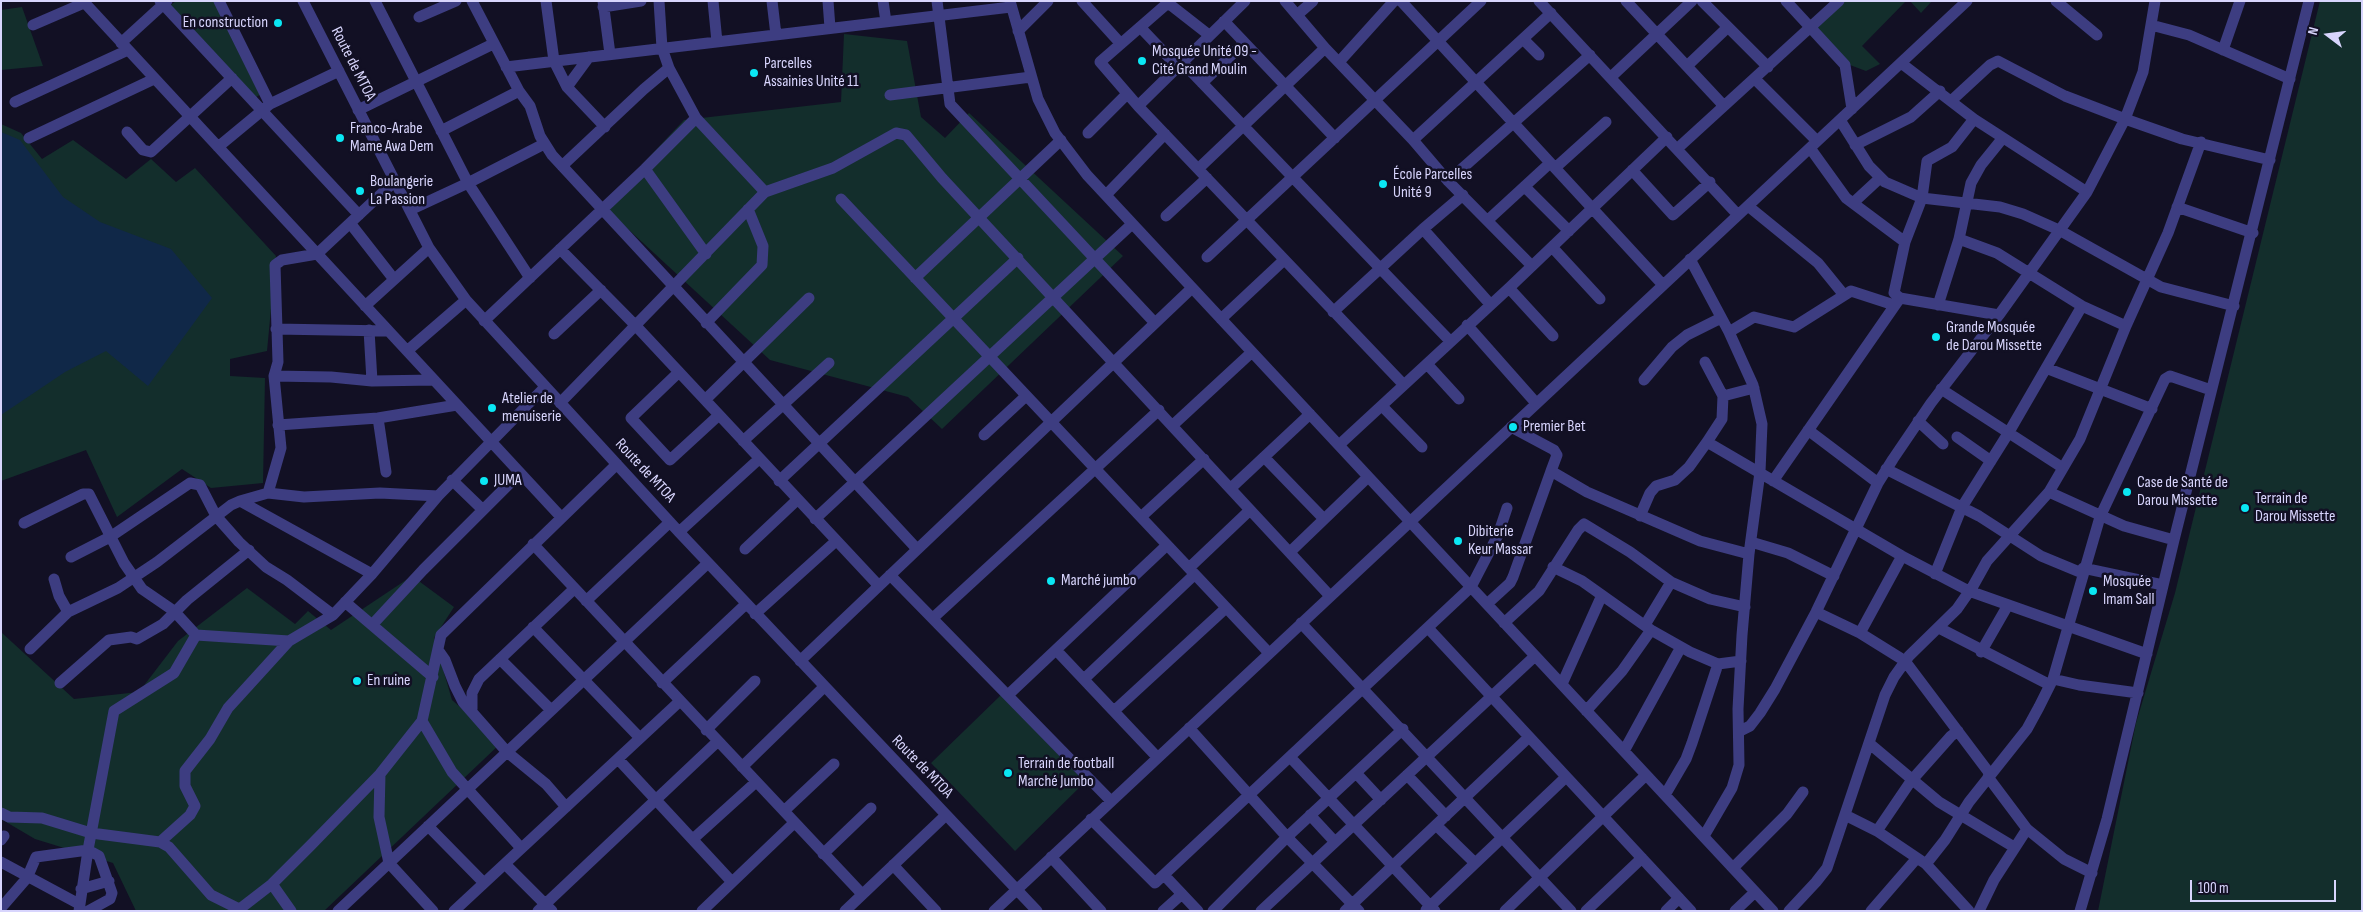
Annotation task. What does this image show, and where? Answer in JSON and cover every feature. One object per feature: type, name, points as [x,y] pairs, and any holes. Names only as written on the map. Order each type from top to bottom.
[{"type":"street","points":[[219,1],[266,107]]},
{"type":"street","name":"Route de MTOA","points":[[303,1],[429,248],[466,300],[755,614],[1037,911]]},
{"type":"street","points":[[375,1],[468,184],[530,278]]},
{"type":"street","points":[[419,17],[456,1]]},
{"type":"street","points":[[472,1],[519,91],[530,106],[544,144],[706,323],[917,549]]},
{"type":"street","points":[[546,1],[554,61],[567,87],[605,127]]},
{"type":"street","points":[[610,54],[603,4],[641,1]]},
{"type":"street","points":[[659,1],[662,48],[669,68],[696,118],[765,192]]},
{"type":"street","points":[[713,1],[717,42]]},
{"type":"street","points":[[772,1],[776,35]]},
{"type":"street","points":[[828,1],[830,28]]},
{"type":"street","points":[[883,1],[886,22]]},
{"type":"street","points":[[937,1],[950,104],[1155,323]]},
{"type":"street","points":[[1018,30],[1048,1]]},
{"type":"street","points":[[1082,1],[1121,44]]},
{"type":"street","points":[[1138,106],[1245,1]]},
{"type":"street","points":[[1285,1],[1325,48],[1413,140],[1448,181],[1532,266]]},
{"type":"street","points":[[1297,15],[1313,1]]},
{"type":"street","points":[[1338,62],[1394,1]]},
{"type":"street","points":[[1401,1],[1513,125],[1663,285]]},
{"type":"street","points":[[1207,257],[1481,1]]},
{"type":"street","points":[[1539,1],[1738,214]]},
{"type":"street","points":[[1626,1],[1724,106]]},
{"type":"street","points":[[1611,77],[1692,1]]},
{"type":"street","points":[[1702,1],[1768,67]]},
{"type":"street","points":[[1786,1],[1812,27],[1845,66],[1852,110]]},
{"type":"street","points":[[1678,148],[1839,1]]},
{"type":"street","points":[[994,911],[1967,1]]},
{"type":"street","points":[[1740,731],[1750,726],[1760,713],[1816,612],[1886,469],[1941,389],[1999,315],[2087,192],[2125,119],[2143,72],[2154,1]]},
{"type":"street","points":[[2223,50],[2240,1]]},
{"type":"street","points":[[2083,908],[2138,693],[2174,540],[2253,233],[2309,1]]},
{"type":"street","points":[[33,25],[84,2],[561,517]]},
{"type":"street","points":[[15,102],[124,46],[163,2],[232,78],[266,107],[359,215]]},
{"type":"street","points":[[2059,2],[2097,35]]},
{"type":"street","points":[[1210,36],[1165,3],[1100,62],[1138,106],[1333,312],[1404,384]]},
{"type":"street","points":[[506,66],[886,22],[1010,4],[1031,77],[1046,116],[1060,140],[1087,175],[1773,911]]},
{"type":"street","points":[[1413,140],[1551,13]]},
{"type":"street","points":[[1224,21],[1334,138]]},
{"type":"street","points":[[2151,26],[2189,35],[2290,79]]},
{"type":"street","points":[[1140,27],[1202,83],[1450,341]]},
{"type":"street","points":[[1687,66],[1728,27]]},
{"type":"street","points":[[1523,39],[1539,55]]},
{"type":"street","points":[[1202,83],[1244,42]]},
{"type":"street","points":[[358,110],[494,44]]},
{"type":"street","points":[[1198,169],[1325,48]]},
{"type":"street","points":[[1448,181],[1590,55]]},
{"type":"street","points":[[567,87],[590,57]]},
{"type":"street","points":[[1951,101],[1990,65],[1998,61],[2065,96],[2125,119],[2182,139],[2202,142],[2270,160]]},
{"type":"street","points":[[1901,62],[2002,139],[2087,192]]},
{"type":"street","points":[[562,166],[669,68]]},
{"type":"street","points":[[218,147],[266,107],[339,71]]},
{"type":"street","points":[[890,95],[1031,77]]},
{"type":"street","points":[[127,132],[144,150],[151,152],[191,118],[232,78]]},
{"type":"street","points":[[29,138],[154,79]]},
{"type":"street","points":[[1755,79],[1814,144],[1846,198],[1905,242]]},
{"type":"street","points":[[441,131],[519,91]]},
{"type":"street","points":[[1855,145],[1911,117],[1940,91]]},
{"type":"street","points":[[1088,133],[1127,94]]},
{"type":"street","points":[[484,321],[645,169],[696,118]]},
{"type":"street","points":[[1897,301],[1893,292],[1905,242],[1922,198],[1927,161],[1952,147],[1974,119]]},
{"type":"street","points":[[1840,120],[1855,145],[1880,178],[1922,198],[2000,207],[2023,214],[2059,230],[2173,292],[2205,297],[2234,306]]},
{"type":"street","points":[[1488,220],[1525,187],[1606,122]]},
{"type":"street","points":[[560,403],[674,288],[765,192],[833,168],[896,133],[906,135],[942,178],[980,216],[1330,596]]},
{"type":"street","points":[[1106,195],[1165,134]]},
{"type":"street","points":[[1339,445],[1552,248],[1667,137]]},
{"type":"street","points":[[1938,305],[1959,239],[1974,176],[2002,139]]},
{"type":"street","points":[[915,278],[1060,140]]},
{"type":"street","points":[[1789,911],[1816,882],[1826,868],[1846,815],[1886,695],[1905,661],[1957,609],[1986,561],[2049,492],[2080,439],[2126,326],[2148,280],[2178,207],[2202,142]]},
{"type":"street","points":[[410,210],[468,184],[544,144]]},
{"type":"street","points":[[645,169],[706,254]]},
{"type":"street","points":[[1632,170],[1673,215],[1710,182]]},
{"type":"street","points":[[1166,216],[1206,178]]},
{"type":"street","points":[[1853,203],[1880,178]]},
{"type":"street","points":[[268,493],[281,448],[274,376],[278,362],[275,265],[282,260],[317,254],[395,181]]},
{"type":"street","points":[[1525,187],[1569,231]]},
{"type":"street","points":[[1333,312],[1423,229],[1463,196]]},
{"type":"street","points":[[841,199],[1269,653]]},
{"type":"street","points":[[1748,206],[1818,263],[1844,295]]},
{"type":"street","points":[[2178,207],[2253,233]]},
{"type":"street","points":[[706,323],[762,265],[763,246],[748,209]]},
{"type":"street","points":[[350,223],[393,278]]},
{"type":"street","points":[[815,519],[1132,224]]},
{"type":"street","points":[[1423,229],[1490,304]]},
{"type":"street","points":[[1959,239],[1998,253],[2082,306],[2126,326]]},
{"type":"street","points":[[365,306],[393,278],[429,248]]},
{"type":"street","points":[[1552,248],[1600,299]]},
{"type":"street","points":[[560,249],[636,326],[879,586]]},
{"type":"street","points":[[779,481],[1018,258]]},
{"type":"street","points":[[1690,259],[1729,332],[1754,388],[1762,424],[1760,472],[1750,548],[1740,662],[1738,709],[1740,731],[1737,774],[1732,788],[1704,836]]},
{"type":"street","points":[[1221,319],[1284,260]]},
{"type":"street","points":[[800,661],[1192,288]]},
{"type":"street","points":[[1509,288],[1553,336]]},
{"type":"street","points":[[554,334],[601,290]]},
{"type":"street","points":[[1729,332],[1754,317],[1794,327],[1844,295],[1854,291],[1897,301],[1938,305],[1999,315]]},
{"type":"street","points":[[705,400],[809,298]]},
{"type":"street","points":[[407,351],[466,300]]},
{"type":"street","points":[[1773,481],[1897,301]]},
{"type":"street","points":[[1935,574],[1962,507],[2009,432],[2082,306]]},
{"type":"street","points":[[1644,380],[1672,347],[1687,335],[1721,318]]},
{"type":"street","points":[[1467,325],[1536,403]]},
{"type":"street","points":[[276,328],[388,331]]},
{"type":"street","points":[[370,330],[372,381]]},
{"type":"street","points":[[1172,426],[1252,352]]},
{"type":"street","points":[[1640,516],[1650,493],[1656,486],[1675,480],[1689,467],[1724,414],[1723,396],[1705,362]]},
{"type":"street","points":[[743,441],[782,404],[830,363]]},
{"type":"street","points":[[1427,364],[1459,399]]},
{"type":"street","points":[[2046,368],[2152,409]]},
{"type":"street","points":[[679,372],[631,418],[670,460],[719,415]]},
{"type":"street","points":[[274,376],[372,381],[434,380]]},
{"type":"street","points":[[1871,911],[1945,840],[1989,775],[2027,729],[2051,682],[2100,516],[2167,376],[2212,390]]},
{"type":"street","points":[[160,842],[196,806],[185,786],[185,771],[210,739],[228,708],[289,641],[334,615],[372,574],[452,480],[545,387]]},
{"type":"street","points":[[1723,396],[1754,388]]},
{"type":"street","points":[[1941,389],[2063,468]]},
{"type":"street","points":[[984,435],[1026,396]]},
{"type":"street","points":[[278,426],[378,418],[457,405]]},
{"type":"street","points":[[1382,406],[1422,447]]},
{"type":"street","points":[[933,618],[1159,410]]},
{"type":"street","points":[[1230,488],[1310,414]]},
{"type":"street","points":[[378,418],[386,472]]},
{"type":"street","points":[[1918,422],[1943,444]]},
{"type":"street","points":[[1487,604],[1510,583],[1557,455],[1554,450],[1511,427]]},
{"type":"street","points":[[1808,430],[1878,482]]},
{"type":"street","points":[[1957,437],[1991,461]]},
{"type":"street","points":[[1707,442],[1902,556],[1969,591],[2147,654]]},
{"type":"street","points":[[1264,457],[1324,520]]},
{"type":"street","points":[[679,532],[759,459]]},
{"type":"street","points":[[1140,517],[1204,460]]},
{"type":"street","points":[[1,814],[9,817],[42,818],[91,833],[160,842],[169,847],[211,895],[237,910],[272,884],[380,774],[422,721],[441,635],[617,464]]},
{"type":"street","points":[[1886,469],[1962,507],[2046,558],[2083,571],[2163,585]]},
{"type":"street","points":[[1551,471],[1587,492],[1700,541],[1788,553],[1834,576]]},
{"type":"street","points":[[372,625],[520,473]]},
{"type":"street","points":[[1290,552],[1368,477]]},
{"type":"street","points":[[452,480],[483,510]]},
{"type":"street","points":[[71,558],[110,537],[190,483],[200,485],[216,516],[266,567],[334,615]]},
{"type":"street","points":[[30,649],[68,612],[134,577],[216,516],[240,501],[268,493],[304,498],[380,492],[438,496]]},
{"type":"street","points":[[2049,492],[2124,526],[2174,540]]},
{"type":"street","points":[[24,523],[86,494],[92,499],[110,537],[142,589],[174,611],[196,634],[289,641]]},
{"type":"street","points":[[745,549],[797,500]]},
{"type":"street","points":[[240,501],[372,574]]},
{"type":"street","points":[[1091,819],[1155,883],[1471,587],[1498,535],[1507,508]]},
{"type":"street","points":[[1084,679],[1192,572],[1250,510]]},
{"type":"street","points":[[586,601],[670,522]]},
{"type":"street","points":[[1504,623],[1539,591],[1584,524],[1616,542],[1671,582],[1710,600],[1745,607]]},
{"type":"street","points":[[755,614],[836,541]]},
{"type":"street","points":[[534,544],[717,742],[862,894]]},
{"type":"street","points":[[1008,695],[1167,545]]},
{"type":"street","points":[[60,683],[109,640],[131,637],[137,639],[163,624],[174,611],[249,550]]},
{"type":"street","points":[[1860,633],[1902,556]]},
{"type":"street","points":[[338,911],[708,563]]},
{"type":"street","points":[[1554,568],[1582,582],[1648,628],[1681,647],[1718,664],[1740,662]]},
{"type":"street","points":[[890,575],[1111,801]]},
{"type":"street","points":[[54,579],[59,596],[68,612]]},
{"type":"street","points":[[1586,711],[1622,671],[1648,628],[1671,582]]},
{"type":"street","points":[[472,709],[474,686],[479,679],[574,589]]},
{"type":"street","points":[[1562,684],[1602,595]]},
{"type":"street","points":[[345,602],[433,677]]},
{"type":"street","points":[[662,683],[746,604]]},
{"type":"street","points":[[1981,652],[2008,605]]},
{"type":"street","points":[[1114,711],[1226,608]]},
{"type":"street","points":[[1816,612],[1860,633],[1905,661],[1958,731],[2027,830],[2064,859],[2092,873]]},
{"type":"street","points":[[1301,623],[1403,729],[1571,911]]},
{"type":"street","points":[[533,627],[640,738]]},
{"type":"street","points":[[1428,628],[1691,911]]},
{"type":"street","points":[[1939,628],[1981,652],[2051,682],[2138,693]]},
{"type":"street","points":[[82,908],[81,889],[114,711],[174,673],[196,634]]},
{"type":"street","points":[[1624,752],[1681,647]]},
{"type":"street","points":[[438,650],[446,660],[458,694],[507,752],[546,784],[566,807]]},
{"type":"street","points":[[1056,650],[1157,757]]},
{"type":"street","points":[[1264,910],[1535,656]]},
{"type":"street","points":[[500,659],[551,710]]},
{"type":"street","points":[[1665,795],[1689,751],[1718,664]]},
{"type":"street","points":[[706,730],[755,681]]},
{"type":"street","points":[[742,767],[824,687]]},
{"type":"street","points":[[454,911],[680,701]]},
{"type":"street","points":[[422,721],[452,772],[521,848]]},
{"type":"street","points":[[1189,728],[1352,908],[1393,866],[1529,737]]},
{"type":"street","points":[[1213,911],[1310,815],[1403,729]]},
{"type":"street","points":[[1878,831],[1911,781],[1951,736],[1958,731]]},
{"type":"street","points":[[504,864],[545,909],[717,742]]},
{"type":"street","points":[[1870,744],[1911,781],[1939,802],[2014,847]]},
{"type":"street","points":[[1290,756],[1393,866],[1430,909],[1566,777]]},
{"type":"street","points":[[618,759],[732,882]]},
{"type":"street","points":[[784,812],[834,764]]},
{"type":"street","points":[[1356,773],[1381,800]]},
{"type":"street","points":[[380,774],[379,817],[389,863],[427,909]]},
{"type":"street","points":[[1407,775],[1446,816]]},
{"type":"street","points":[[1507,910],[1646,775]]},
{"type":"street","points":[[693,839],[756,782]]},
{"type":"street","points":[[1733,868],[1787,814],[1803,792]]},
{"type":"street","points":[[823,854],[871,808]]},
{"type":"street","points":[[849,909],[862,894],[946,815]]},
{"type":"street","points":[[1310,815],[1335,842]]},
{"type":"street","points":[[1846,815],[1878,831],[1921,861],[1969,911]]},
{"type":"street","points":[[702,911],[794,823]]},
{"type":"street","points":[[1436,825],[1475,864]]},
{"type":"street","points":[[428,826],[484,883]]},
{"type":"street","points":[[1979,911],[1994,880],[2027,830]]},
{"type":"street","points":[[1,862],[27,878],[82,908],[110,899],[112,893],[99,856],[88,850],[36,857],[27,878],[1,908]]},
{"type":"street","points":[[1050,857],[1101,911]]},
{"type":"street","points":[[1586,911],[1642,858]]},
{"type":"street","points":[[893,865],[936,911]]},
{"type":"street","points":[[1164,875],[1198,911]]},
{"type":"street","points":[[81,889],[109,881]]},
{"type":"street","points":[[272,884],[292,911]]},
{"type":"street","points":[[1735,911],[1755,892]]},
{"type":"street","points":[[1163,911],[1182,894]]},
{"type":"street","points":[[1666,911],[1679,898]]},
{"type":"street","points":[[711,902],[719,911]]},
{"type":"green space","points":[[176,1],[215,1],[261,94],[253,99],[168,7]]},
{"type":"green space","points":[[1833,1],[1906,1],[1862,46],[1880,64],[1866,71],[1850,65],[1811,21]]},
{"type":"green space","points":[[1910,1],[1932,1],[1921,13]]},
{"type":"green space","points":[[2320,1],[2362,1],[2362,911],[2098,911],[2136,723],[2175,593]]},
{"type":"green space","points":[[22,7],[43,66],[1,70],[1,10]]},
{"type":"green space","points":[[844,34],[907,41],[921,117],[945,138],[969,113],[1123,256],[942,429],[908,397],[770,360],[603,206],[684,120],[841,102]]},
{"type":"green space","points":[[1,124],[21,133],[42,159],[73,140],[126,179],[151,159],[176,182],[195,168],[276,256],[267,351],[230,359],[230,376],[265,378],[263,483],[211,488],[182,469],[117,517],[86,450],[1,481]]},
{"type":"green space","points":[[412,576],[454,607],[434,638],[452,700],[501,743],[324,911],[136,911],[113,863],[35,839],[1,819],[1,632],[74,699],[139,692],[178,641],[247,588],[295,624],[308,611],[331,630]]},
{"type":"green space","name":"Terrain de football Marché Jumbo","points":[[1001,695],[1085,782],[1015,851],[931,763]]},
{"type":"water","points":[[1,132],[20,140],[63,197],[100,222],[171,249],[212,298],[148,386],[106,351],[65,372],[1,415]]},
{"type":"place","name":"En construction","points":[[278,23]]},
{"type":"place","name":"Mosquée Unité 09 - Cité Grand Moulin","points":[[1142,61]]},
{"type":"place","name":"Parcelles Assainies Unité 11","points":[[754,73]]},
{"type":"place","name":"Franco-Arabe Mame Awa Dem","points":[[340,138]]},
{"type":"place","name":"École Parcelles Unité 9","points":[[1383,184]]},
{"type":"place","name":"Boulangerie La Passion","points":[[360,191]]},
{"type":"place","name":"Grande Mosquée de Darou Missette","points":[[1936,337]]},
{"type":"place","name":"Atelier de menuiserie","points":[[492,408]]},
{"type":"place","name":"Premier Bet","points":[[1513,427]]},
{"type":"place","name":"JUMA","points":[[484,481]]},
{"type":"place","name":"Case de Santé de Darou Missette","points":[[2127,492]]},
{"type":"place","name":"Terrain de Darou Missette","points":[[2245,508]]},
{"type":"place","name":"Dibiterie Keur Massar","points":[[1458,541]]},
{"type":"place","name":"Marché jumbo","points":[[1051,581]]},
{"type":"place","name":"Mosquée Imam Sall","points":[[2093,591]]},
{"type":"place","name":"En ruine","points":[[357,681]]},
{"type":"place","name":"Terrain de football Marché Jumbo","points":[[1008,773]]}]
